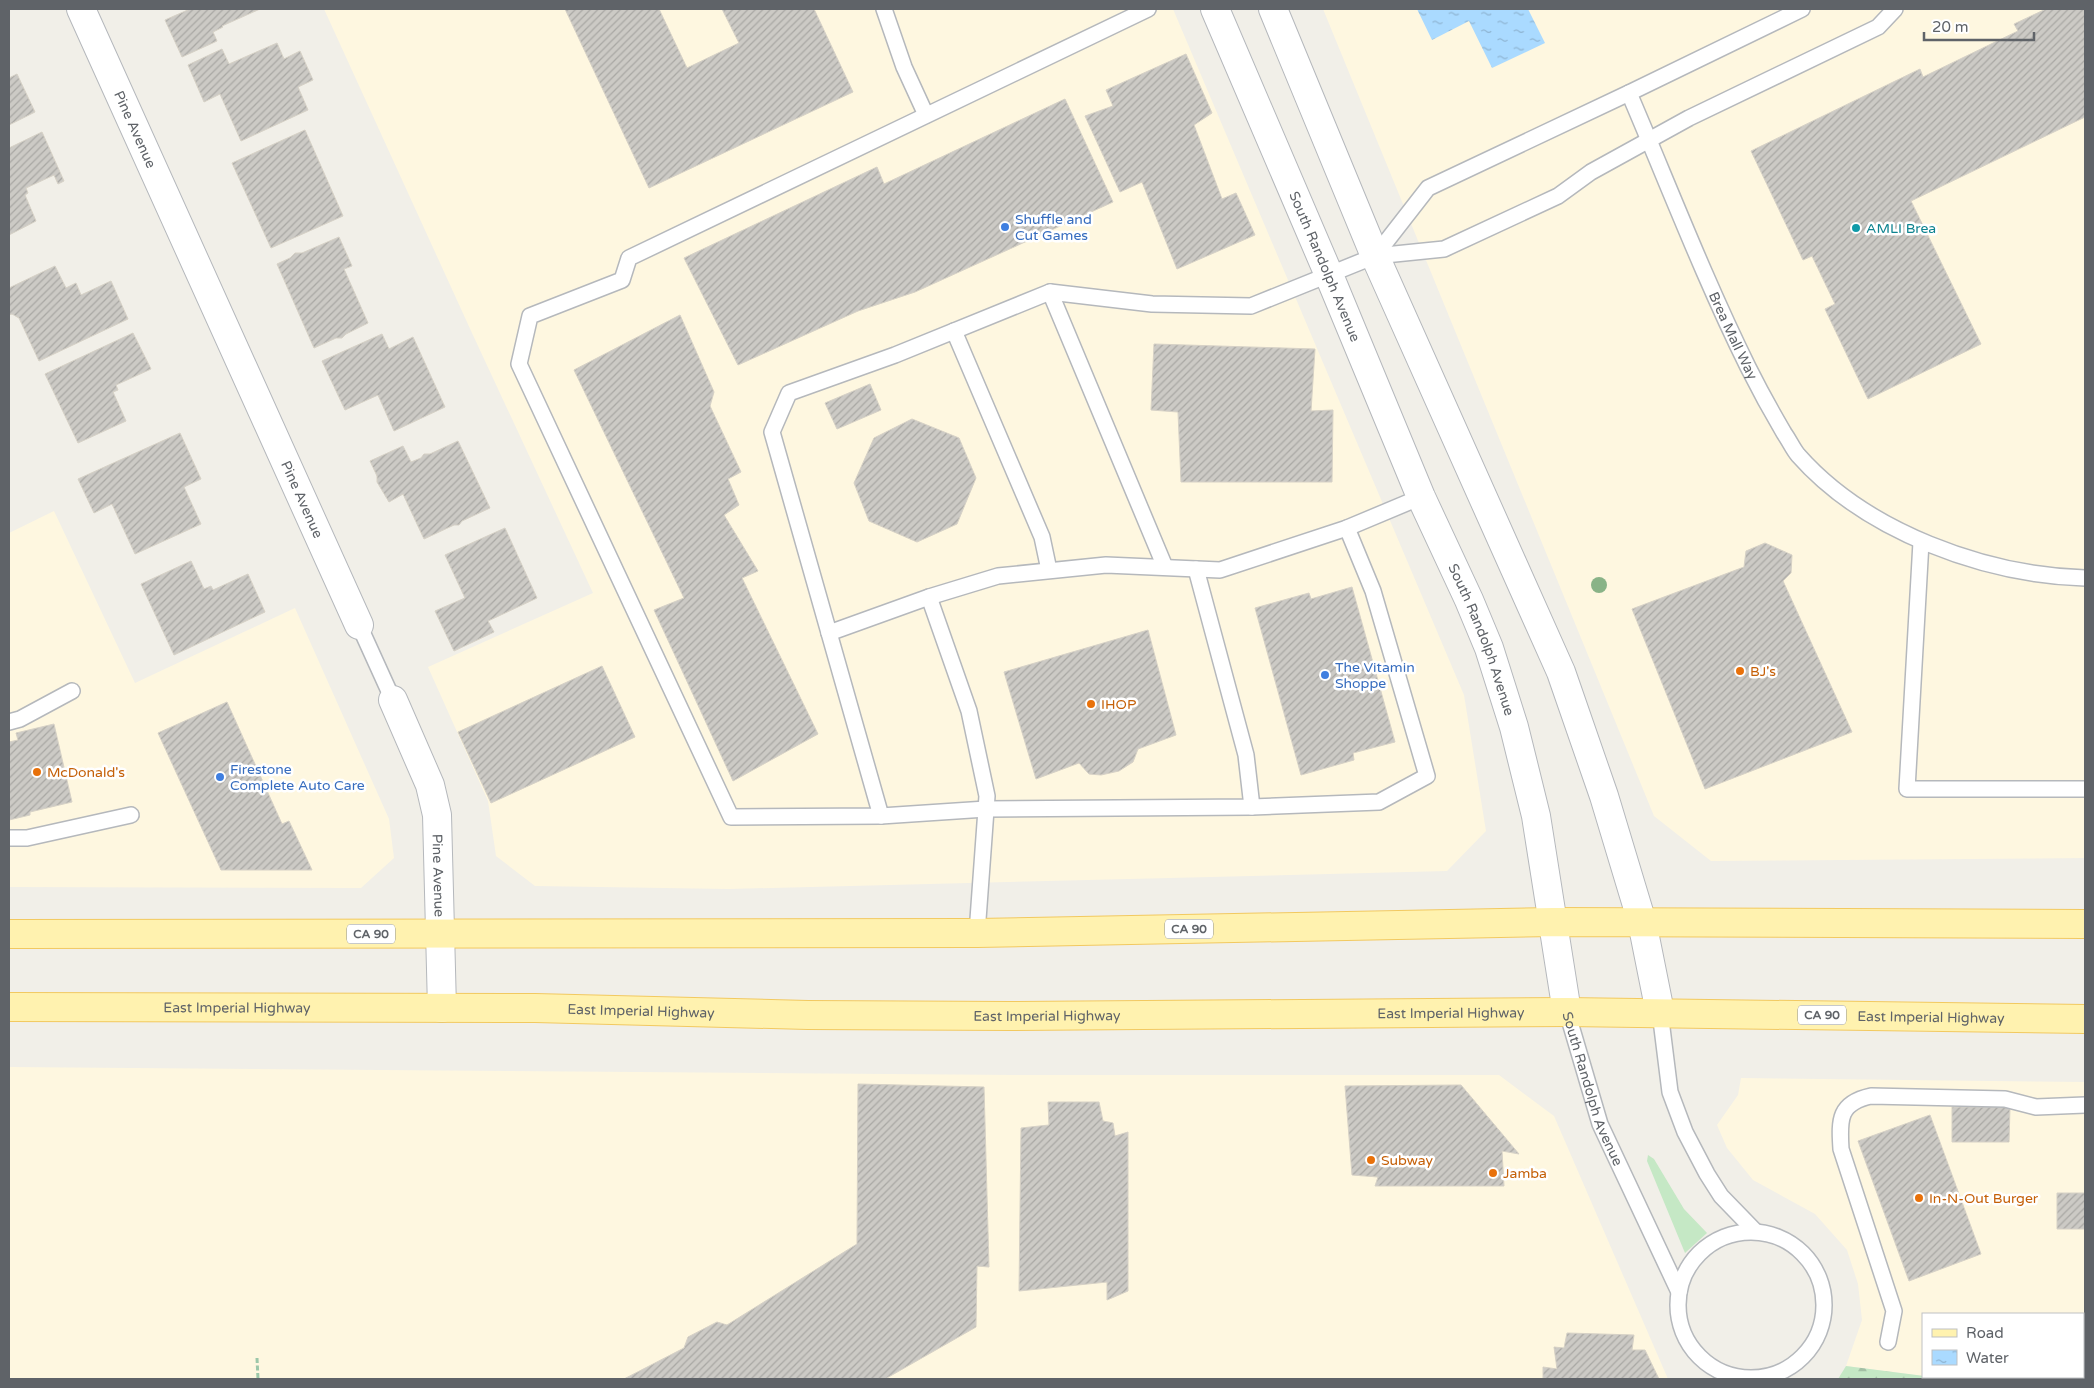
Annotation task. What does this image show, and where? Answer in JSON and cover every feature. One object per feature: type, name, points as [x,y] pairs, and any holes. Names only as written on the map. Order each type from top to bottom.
[{"type":"main road","name":"CA 90","points":[[9,934],[977,933],[1553,922],[2085,924]]},
{"type":"main road","name":"East Imperial Highway","points":[[9,1007],[442,1008],[1009,1016],[1660,1012],[2085,1019]]},
{"type":"street","name":"Pine Avenue","points":[[81,9],[359,625]]},
{"type":"street","name":"South Randolph Avenue","points":[[1215,9],[1329,275],[1421,497],[1489,648],[1514,727],[1536,816],[1567,1012]]},
{"type":"street","points":[[1273,9],[1375,256],[1561,672],[1604,796],[1642,922],[1660,1012]]},
{"type":"street","name":"Pine Avenue","points":[[393,700],[424,771],[434,801],[438,832],[442,1008]]},
{"type":"lane","points":[[884,9],[904,67],[926,116]]},
{"type":"lane","points":[[1148,9],[629,258],[622,280],[530,316],[519,364],[731,817],[881,816],[986,809],[1252,807],[1379,802],[1427,776],[1373,591],[1347,528]]},
{"type":"lane","points":[[1375,256],[1428,188],[1629,94],[1802,9]]},
{"type":"lane","points":[[881,816],[772,432],[790,393],[954,332],[1050,292],[1152,304],[1251,306],[1375,256],[1444,249],[1558,196],[1591,172],[1649,140],[1878,27],[1895,9]]},
{"type":"lane","name":"Brea Mall Way","points":[[1629,94],[1734,338],[1766,403],[1797,454],[1855,506],[1921,542],[1952,554],[2052,577],[2085,578]]},
{"type":"lane","points":[[1050,292],[1165,567]]},
{"type":"lane","points":[[954,332],[1042,537],[1049,570]]},
{"type":"lane","points":[[829,633],[929,597],[998,576],[1106,565],[1220,570],[1347,528],[1421,497]]},
{"type":"lane","points":[[1921,542],[1907,789],[2085,789]]},
{"type":"lane","points":[[1196,569],[1246,755],[1252,807]]},
{"type":"lane","points":[[929,597],[969,711],[987,796],[977,933]]},
{"type":"lane","name":"Pine Avenue","points":[[359,625],[393,700]]},
{"type":"lane","points":[[9,722],[20,720],[72,691]]},
{"type":"lane","points":[[9,838],[27,838],[131,815]]},
{"type":"lane","name":"South Randolph Avenue","points":[[1567,1012],[1600,1124],[1678,1292]]},
{"type":"lane","points":[[1660,1012],[1670,1092],[1686,1132],[1707,1174],[1721,1196],[1755,1231]]},
{"type":"lane","points":[[1888,1342],[1894,1311],[1841,1149],[1839,1126],[1844,1110],[1856,1100],[1871,1096],[2005,1099],[2036,1107],[2085,1105]]},
{"type":"lane","name":"South Randolph Avenue","points":[[1755,1231],[1780,1237],[1801,1250],[1816,1270],[1825,1294],[1824,1319],[1816,1341],[1801,1360],[1782,1373],[1758,1379],[1735,1377],[1716,1370],[1700,1359],[1688,1344],[1680,1326],[1678,1306],[1678,1292],[1686,1272],[1694,1261],[1714,1242],[1734,1234],[1755,1231]]},
{"type":"path","points":[[257,1358],[258,1379]]},
{"type":"shaded area","points":[[324,9],[1173,9],[1464,695],[1486,831],[1447,871],[729,889],[535,886],[496,856],[488,801],[428,667],[593,593]]},
{"type":"shaded area","points":[[1323,9],[2085,9],[2085,858],[1711,861],[1654,816]]},
{"type":"shaded area","points":[[54,511],[135,683],[295,608],[389,819],[394,858],[361,888],[9,887],[9,533]]},
{"type":"shaded area","points":[[9,1067],[1015,1075],[1499,1075],[1554,1116],[1668,1379],[9,1379]]},
{"type":"shaded area","points":[[1741,1078],[2085,1082],[2085,1379],[1936,1378],[2084,1378],[2084,1313],[1922,1313],[1922,1376],[1846,1366],[1862,1320],[1858,1284],[1847,1250],[1815,1214],[1753,1180],[1727,1148],[1717,1125],[1738,1095]]},
{"type":"green space","points":[[1648,1155],[1654,1159],[1684,1209],[1707,1233],[1685,1253],[1647,1161]]},
{"type":"green space","points":[[1846,1366],[1922,1376],[1922,1378],[1940,1378],[1838,1379]]},
{"type":"water","points":[[1417,9],[1528,9],[1545,43],[1492,68],[1469,21],[1432,40]]},
{"type":"building","points":[[190,9],[260,9],[222,26],[213,32],[217,41],[182,57],[165,20]]},
{"type":"building","points":[[565,9],[659,9],[687,68],[739,43],[722,9],[814,9],[853,92],[649,188]]},
{"type":"building","name":"AMLI Brea","points":[[2046,9],[2085,9],[2085,117],[1911,201],[1981,344],[1868,399],[1825,309],[1835,304],[1812,256],[1803,260],[1751,151],[1920,69],[1923,77],[2018,31],[2014,24]]},
{"type":"building","points":[[277,43],[284,59],[300,51],[313,80],[298,87],[308,110],[241,141],[220,94],[204,102],[188,65],[222,49],[229,64]]},
{"type":"building","points":[[1186,54],[1212,113],[1194,125],[1222,199],[1236,193],[1255,235],[1177,269],[1142,182],[1120,192],[1085,116],[1113,106],[1106,90]]},
{"type":"building","points":[[17,74],[35,112],[9,125],[9,78]]},
{"type":"building","points":[[1065,99],[1113,202],[915,292],[858,311],[738,365],[684,258],[877,167],[884,184]]},
{"type":"building","points":[[305,130],[343,216],[271,248],[232,163]]},
{"type":"building","points":[[42,132],[64,181],[58,184],[54,175],[26,188],[28,193],[25,195],[36,221],[9,235],[9,148]]},
{"type":"building","points":[[339,237],[352,266],[344,269],[368,323],[342,338],[336,338],[314,348],[277,264],[290,258],[295,253],[302,253]]},
{"type":"building","points":[[55,266],[66,288],[76,283],[81,295],[111,281],[128,319],[39,361],[19,318],[12,314],[9,315],[9,288]]},
{"type":"building","points":[[680,315],[714,392],[710,406],[741,472],[728,479],[739,505],[724,515],[758,571],[742,578],[818,734],[733,781],[654,610],[684,598],[574,370]]},
{"type":"building","points":[[133,333],[151,369],[116,385],[118,390],[113,392],[126,421],[78,443],[45,374]]},
{"type":"building","points":[[382,334],[389,349],[413,337],[445,407],[394,431],[378,395],[345,410],[322,361]]},
{"type":"building","points":[[1154,344],[1315,349],[1311,411],[1333,410],[1332,482],[1181,482],[1178,412],[1151,410]]},
{"type":"building","points":[[870,384],[881,410],[837,429],[825,403]]},
{"type":"building","points":[[912,419],[959,438],[976,478],[957,524],[917,542],[869,521],[854,483],[874,438]]},
{"type":"building","points":[[180,433],[201,479],[184,487],[201,524],[135,554],[112,504],[94,513],[78,479]]},
{"type":"building","points":[[458,441],[490,508],[462,521],[459,525],[454,525],[424,539],[403,494],[389,502],[377,482],[377,476],[370,461],[403,446],[411,462],[421,458],[424,454],[430,454]]},
{"type":"building","points":[[505,528],[537,598],[488,621],[494,632],[454,651],[435,611],[465,598],[445,555]]},
{"type":"building","name":"BJ's","points":[[1765,543],[1792,555],[1791,573],[1783,581],[1852,732],[1705,789],[1632,609],[1744,567],[1746,551]]},
{"type":"building","points":[[191,561],[204,589],[211,586],[213,590],[248,574],[265,612],[174,655],[141,584]]},
{"type":"building","name":"The Vitamin Shoppe","points":[[1352,587],[1395,742],[1353,753],[1354,760],[1301,775],[1255,608],[1309,593],[1311,599]]},
{"type":"building","name":"IHOP","points":[[1148,630],[1176,735],[1138,749],[1133,762],[1119,771],[1101,775],[1089,774],[1079,763],[1036,779],[1004,672]]},
{"type":"building","points":[[602,666],[635,737],[491,803],[458,732]]},
{"type":"building","name":"Firestone Complete Auto Care","points":[[227,702],[282,824],[289,821],[312,870],[221,870],[158,733]]},
{"type":"building","name":"McDonald's","points":[[54,724],[72,802],[30,812],[30,815],[9,820],[9,742],[18,740],[16,733]]},
{"type":"building","points":[[858,1084],[984,1087],[989,1267],[977,1266],[976,1327],[885,1379],[624,1379],[684,1348],[688,1337],[717,1322],[727,1325],[857,1244]]},
{"type":"building","points":[[1461,1085],[1519,1154],[1502,1151],[1504,1186],[1375,1186],[1378,1177],[1352,1175],[1345,1086]]},
{"type":"building","points":[[1048,1102],[1099,1102],[1103,1121],[1113,1123],[1115,1136],[1128,1132],[1128,1291],[1107,1300],[1107,1282],[1019,1291],[1021,1128],[1049,1125]]},
{"type":"building","points":[[1952,1107],[2010,1107],[2009,1142],[1952,1142]]},
{"type":"building","name":"In-N-Out Burger","points":[[1930,1115],[1981,1254],[1909,1281],[1858,1141]]},
{"type":"building","points":[[2057,1193],[2085,1193],[2085,1229],[2057,1229]]},
{"type":"building","points":[[1567,1333],[1634,1335],[1632,1350],[1645,1350],[1659,1379],[1543,1379],[1543,1367],[1557,1369],[1554,1347],[1564,1348]]},
{"type":"place","name":"Shuffle and Cut Games","points":[[1005,227]]},
{"type":"place","name":"AMLI Brea","points":[[1856,228]]},
{"type":"place","name":"BJ's","points":[[1740,671]]},
{"type":"place","name":"The Vitamin Shoppe","points":[[1325,675]]},
{"type":"place","name":"IHOP","points":[[1091,704]]},
{"type":"place","name":"McDonald's","points":[[37,772]]},
{"type":"place","name":"Firestone Complete Auto Care","points":[[220,777]]},
{"type":"place","name":"Subway","points":[[1371,1160]]},
{"type":"place","name":"Jamba","points":[[1493,1173]]},
{"type":"place","name":"In-N-Out Burger","points":[[1919,1198]]}]
